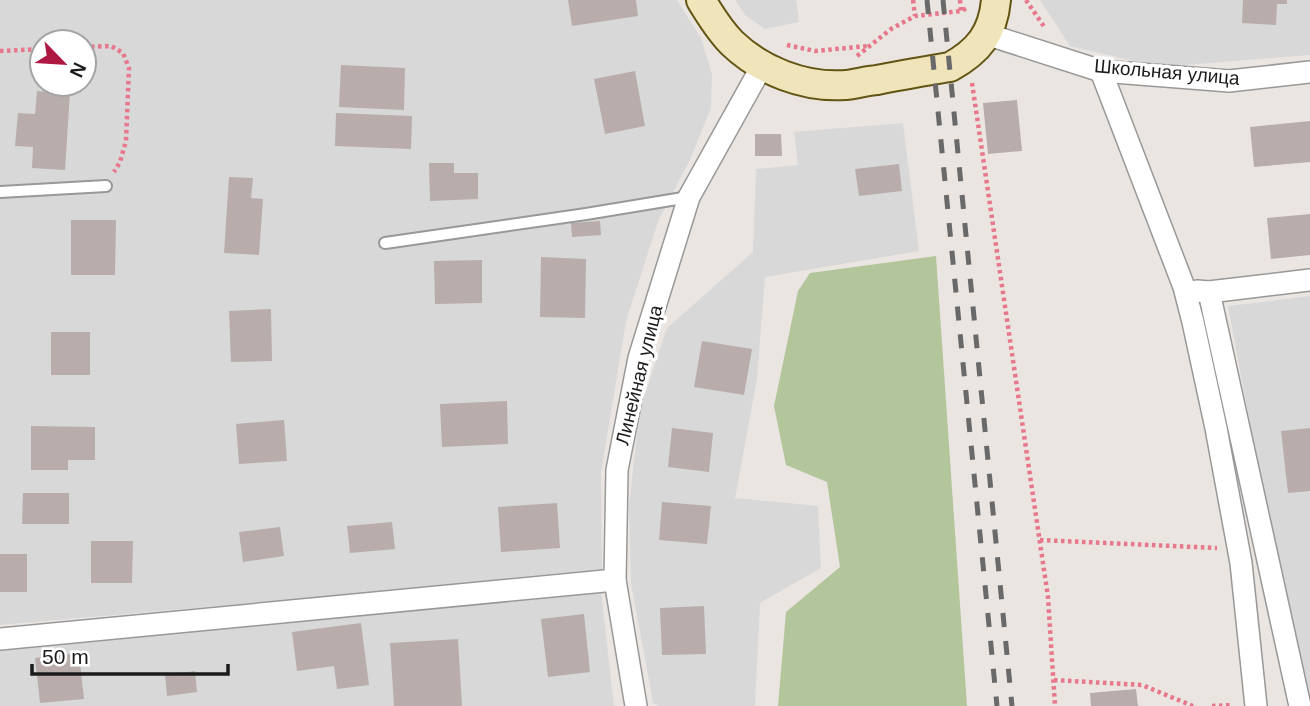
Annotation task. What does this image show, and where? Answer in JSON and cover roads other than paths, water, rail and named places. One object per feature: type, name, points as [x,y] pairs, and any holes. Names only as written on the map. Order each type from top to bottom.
[{"type":"main road","points":[[701,0],[730,41],[747,57],[762,66],[794,79],[845,85],[950,67],[979,46],[993,20],[996,0]]},
{"type":"street","name":"Школьная улица","points":[[986,34],[1101,71],[1229,81],[1310,72]]},
{"type":"street","name":"Линейная улица","points":[[636,706],[615,580],[617,470],[639,358],[689,197],[762,66]]},
{"type":"street","points":[[1101,71],[1184,287],[1193,322],[1238,549],[1256,706]]},
{"type":"street","points":[[1184,287],[1209,292],[1310,280]]},
{"type":"street","points":[[1209,292],[1300,706]]},
{"type":"street","points":[[0,639],[615,580]]},
{"type":"lane","points":[[0,192],[106,186]]},
{"type":"lane","points":[[384,243],[689,197]]},
{"type":"railway","points":[[927,0],[997,706]]},
{"type":"railway","points":[[943,0],[1012,706]]}]
